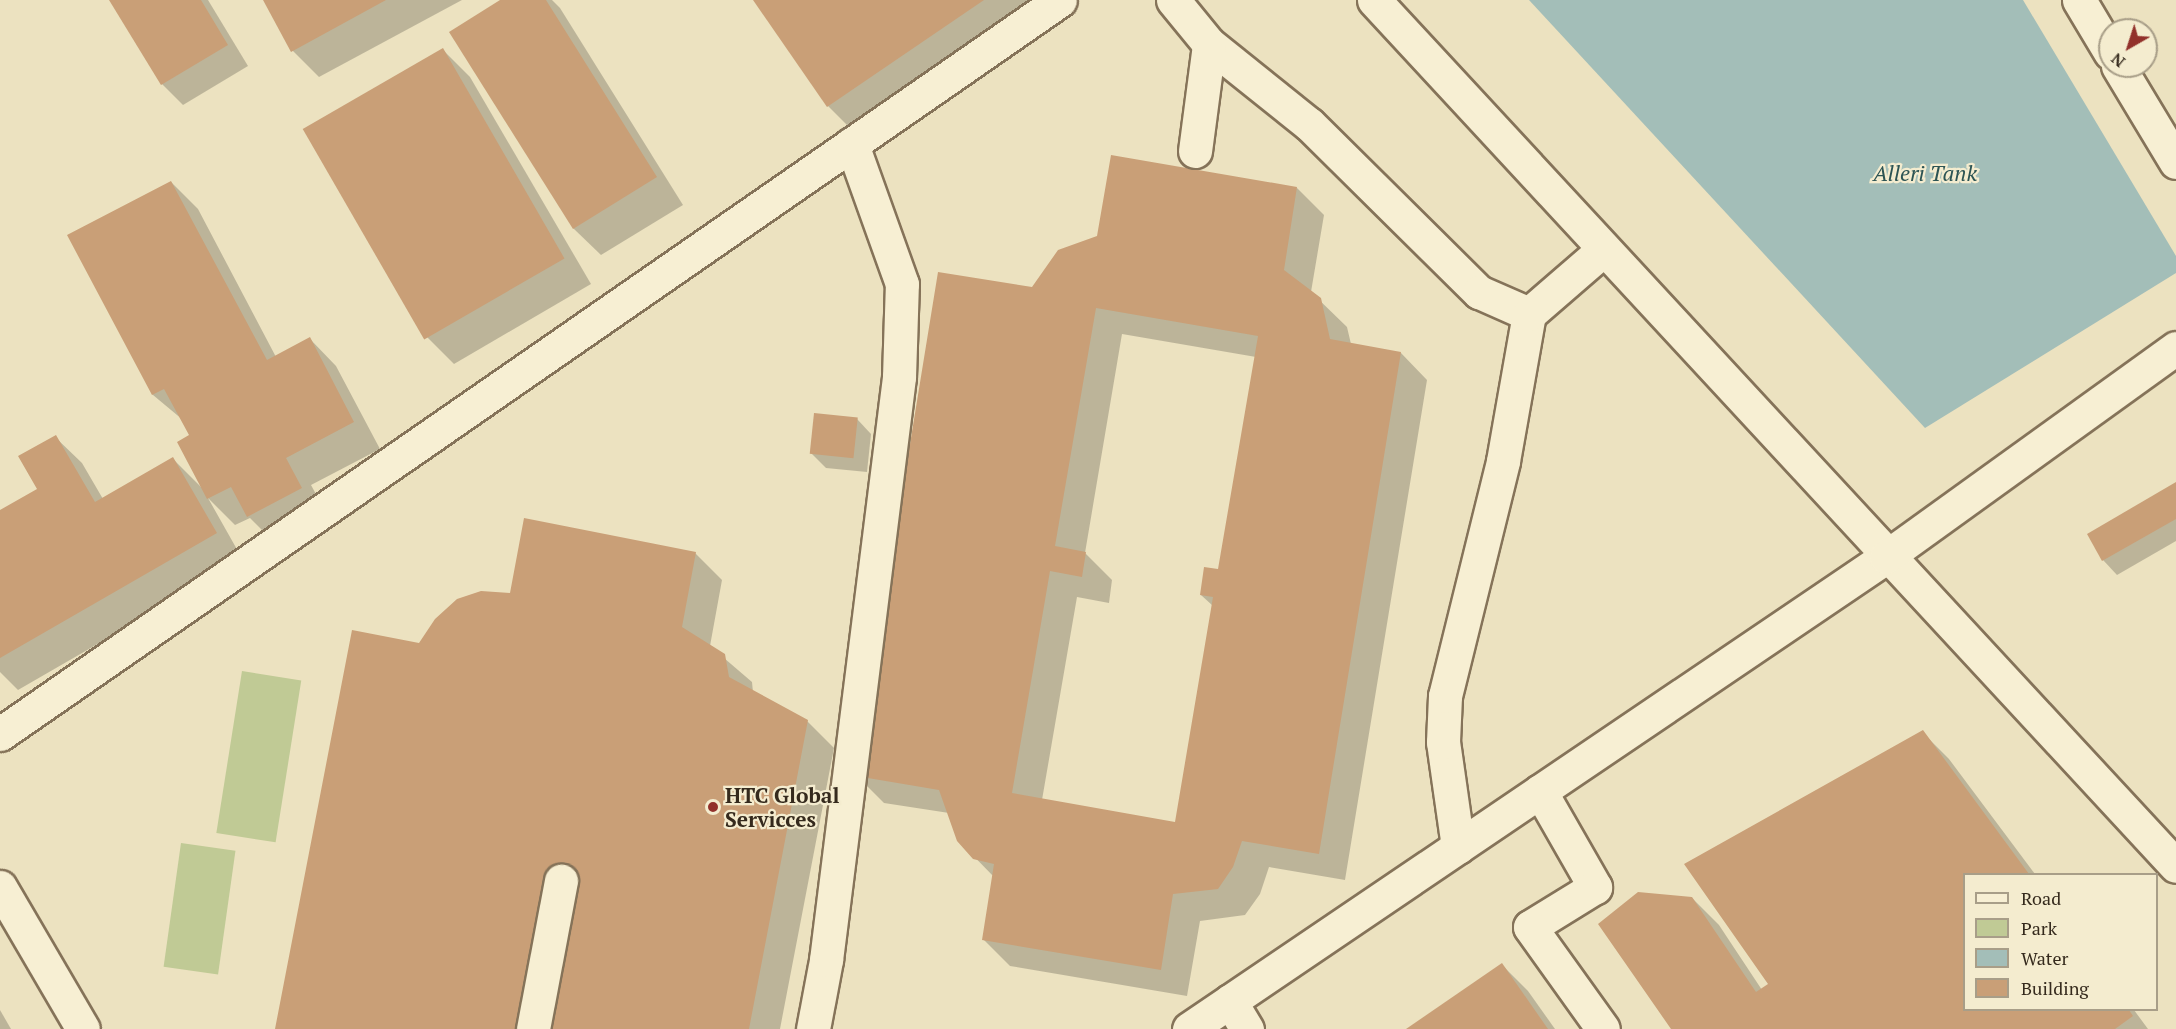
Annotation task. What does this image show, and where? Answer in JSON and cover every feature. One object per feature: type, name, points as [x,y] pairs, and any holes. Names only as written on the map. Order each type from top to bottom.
[{"type":"lane","points":[[0,734],[1060,0]]},
{"type":"lane","points":[[1173,0],[1209,44],[1309,124],[1479,292],[1529,314]]},
{"type":"lane","points":[[1374,0],[1886,556],[2176,866]]},
{"type":"lane","points":[[2079,0],[2098,32]]},
{"type":"lane","points":[[1195,151],[1209,44]]},
{"type":"lane","points":[[2125,78],[2176,162]]},
{"type":"lane","points":[[813,1029],[826,960],[900,354],[902,284],[852,144]]},
{"type":"lane","points":[[1458,847],[1443,742],[1445,696],[1503,461],[1529,314],[1604,249]]},
{"type":"lane","points":[[1189,1029],[1886,556],[2172,357]]},
{"type":"lane","points":[[1540,791],[1595,887],[1530,927],[1603,1029]]},
{"type":"lane","points":[[533,1029],[561,881]]},
{"type":"lane","points":[[0,887],[83,1029]]},
{"type":"lane","points":[[1230,1001],[1247,1029]]},
{"type":"green space","points":[[242,671],[301,680],[276,842],[216,833]]},
{"type":"green space","points":[[181,843],[235,851],[218,974],[164,967]]},
{"type":"water","name":"Alleri Tank","points":[[1529,0],[2023,0],[2176,256],[2176,273],[1925,428]]},
{"type":"building","points":[[109,0],[201,0],[228,45],[161,85]]},
{"type":"building","points":[[263,0],[386,0],[291,52]]},
{"type":"building","points":[[500,0],[546,0],[657,177],[573,229],[449,32]]},
{"type":"building","points":[[753,0],[984,0],[827,107]]},
{"type":"building","points":[[443,48],[564,258],[424,339],[303,129]]},
{"type":"building","points":[[1111,155],[1297,187],[1284,270],[1321,298],[1330,339],[1401,352],[1319,854],[1242,841],[1233,867],[1218,889],[1173,894],[1161,970],[982,940],[994,864],[973,859],[957,841],[939,790],[856,776],[938,272],[1032,287],[1058,250],[1097,236]],"holes":[[[1096,308],[1258,336],[1218,569],[1204,567],[1200,595],[1213,597],[1175,822],[1012,793],[1050,571],[1082,577],[1086,552],[1055,546]]]},
{"type":"building","points":[[171,181],[267,360],[310,337],[354,422],[286,458],[302,488],[247,517],[231,487],[207,499],[177,442],[189,435],[164,389],[152,395],[67,235]]},
{"type":"building","points":[[814,413],[858,418],[853,458],[810,454]]},
{"type":"building","points":[[56,435],[95,502],[173,457],[217,533],[0,658],[0,510],[37,489],[18,456]]},
{"type":"building","points":[[2176,482],[2176,519],[2102,561],[2087,534]]},
{"type":"building","name":"HTC Global Servicces","points":[[524,518],[696,552],[682,627],[725,654],[729,677],[808,720],[749,1029],[275,1029],[352,630],[419,643],[435,619],[457,599],[481,591],[510,593]]},
{"type":"building","points":[[1923,730],[2028,873],[1963,873],[1963,1011],[2130,1011],[2133,1016],[2115,1029],[1671,1029],[1598,924],[1638,892],[1692,897],[1756,992],[1768,984],[1684,864]]},
{"type":"building","points":[[1502,963],[1548,1029],[1406,1029]]},
{"type":"place","name":"HTC Global Servicces","points":[[713,807]]}]
